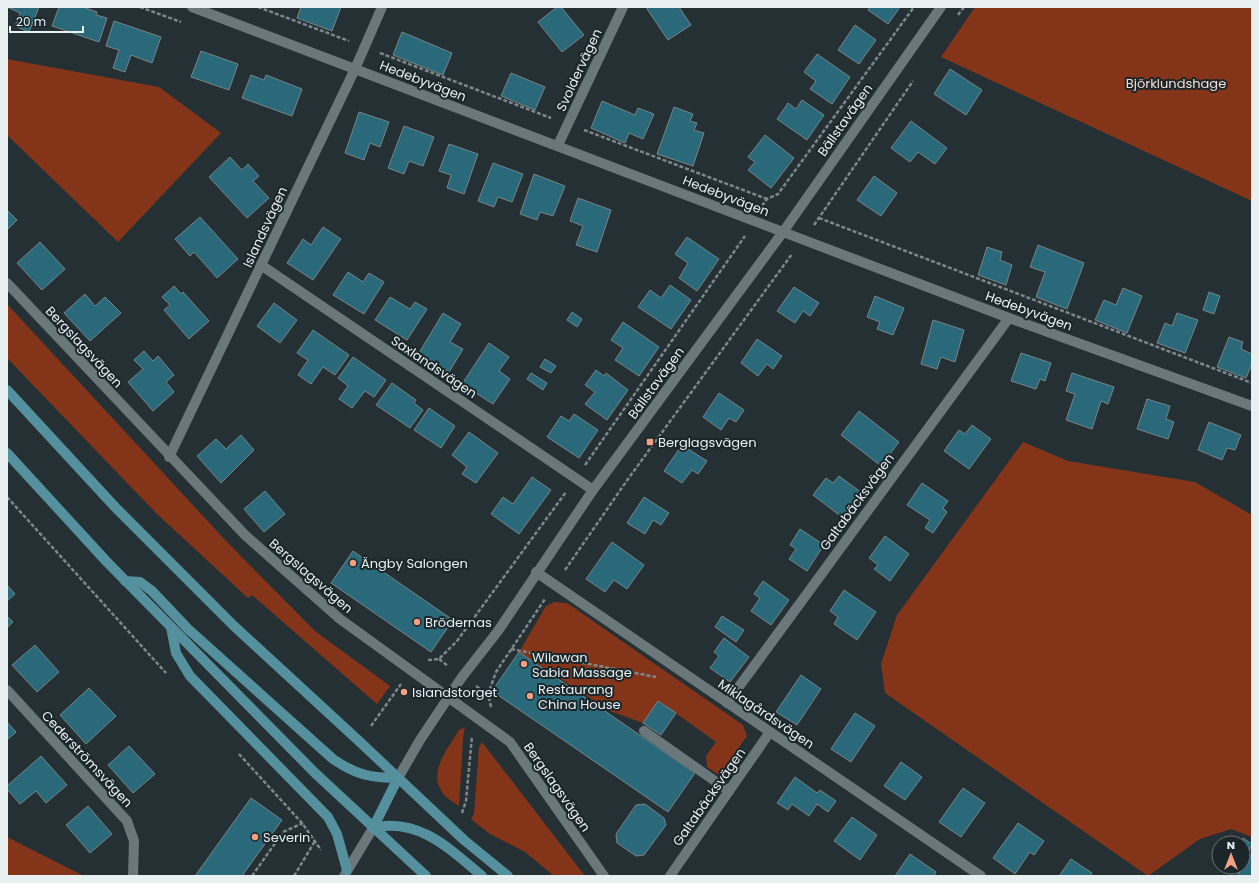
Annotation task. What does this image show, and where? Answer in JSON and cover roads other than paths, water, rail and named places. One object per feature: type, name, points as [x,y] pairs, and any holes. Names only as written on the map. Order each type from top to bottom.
[{"type":"main road","points":[[7,390],[115,507],[234,626],[464,840],[508,876]]},
{"type":"main road","points":[[7,453],[125,580],[314,773],[426,876]]},
{"type":"main road","points":[[125,580],[140,582],[152,591],[188,629],[333,759],[356,773],[375,778],[398,778]]},
{"type":"main road","points":[[172,627],[176,653],[190,676],[328,817],[337,834],[346,873]]},
{"type":"main road","points":[[373,828],[398,778]]},
{"type":"main road","points":[[373,828],[383,825],[398,826],[429,834],[482,876]]},
{"type":"street","name":"Hedebyvägen","points":[[192,7],[1010,318],[1252,406]]},
{"type":"street","name":"Islandsvägen","points":[[169,457],[355,69],[382,7]]},
{"type":"street","name":"Svoldervägen","points":[[558,145],[623,7]]},
{"type":"street","name":"Bällstavägen","points":[[398,778],[462,677],[498,631],[536,572],[593,490],[783,232],[941,7]]},
{"type":"street","name":"Saxlandsvägen","points":[[261,265],[593,490]]},
{"type":"street","name":"Bergslagsvägen","points":[[7,283],[169,457],[245,535],[340,619],[510,742],[604,876]]},
{"type":"street","name":"Galtabäcksvägen","points":[[727,703],[1010,318]]},
{"type":"street","name":"Miklagårdsvägen","points":[[536,572],[981,876]]},
{"type":"street","name":"Cederströmsvägen","points":[[7,690],[127,821],[134,841],[133,876]]},
{"type":"street","points":[[644,731],[729,791]]},
{"type":"street","name":"Galtabäcksvägen","points":[[670,876],[770,732]]},
{"type":"street","points":[[346,873],[373,828]]},
{"type":"place","name":"Berglagsvägen","points":[[650,442]]},
{"type":"place","name":"Ängby Salongen","points":[[353,563]]},
{"type":"place","name":"Brödernas","points":[[417,622]]},
{"type":"place","name":"Wilawan Sabia Massage","points":[[524,664]]},
{"type":"place","name":"Islandstorget","points":[[404,692]]},
{"type":"place","name":"Restaurang China House","points":[[530,696]]},
{"type":"place","name":"Severin","points":[[255,837]]},
{"type":"park label","name":"Björklundshage","points":[[1176,83]]}]
